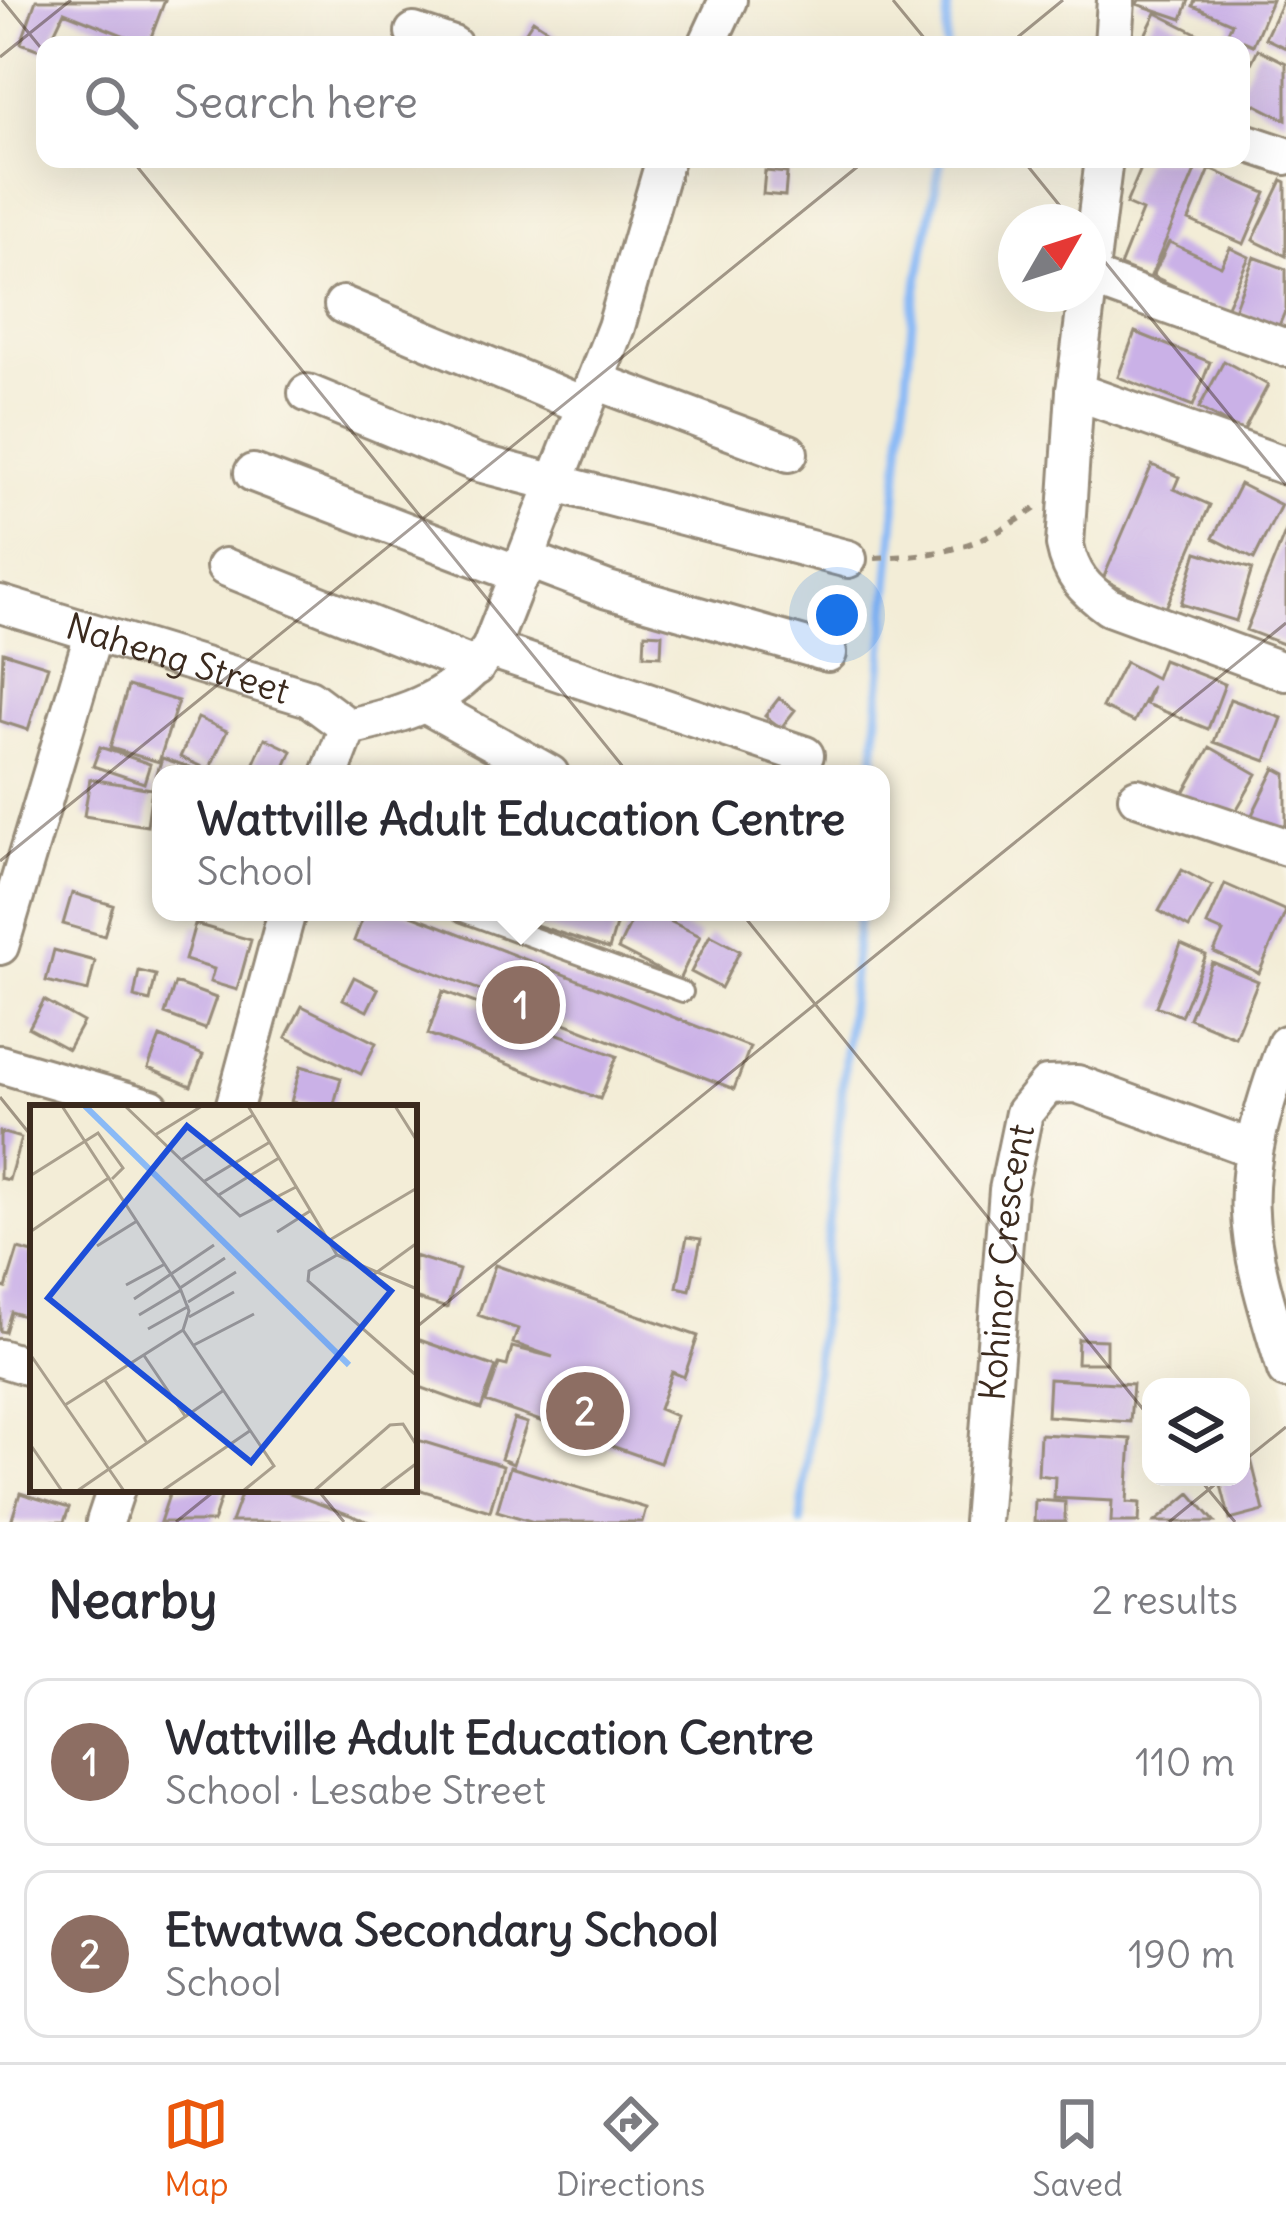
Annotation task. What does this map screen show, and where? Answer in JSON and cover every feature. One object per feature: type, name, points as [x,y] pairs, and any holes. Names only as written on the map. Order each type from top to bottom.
[{"type":"street","points":[[711,36],[728,0]]},
{"type":"street","points":[[1114,36],[1116,0]]},
{"type":"street","points":[[415,32],[427,36]]},
{"type":"street","points":[[1250,144],[1286,156]]},
{"type":"street","points":[[333,765],[348,727],[428,706],[456,688],[483,658],[525,567],[589,393],[662,168]]},
{"type":"street","points":[[1099,204],[1103,168]]},
{"type":"street","points":[[1106,283],[1286,348]]},
{"type":"street","points":[[343,305],[589,393],[789,453]]},
{"type":"street","points":[[1087,312],[1075,391],[1065,545],[1078,580],[1109,607],[1286,672]]},
{"type":"street","points":[[1075,391],[1286,466]]},
{"type":"street","points":[[307,393],[475,462],[538,480],[556,479],[848,559]]},
{"type":"street","points":[[253,473],[525,567],[828,653]]},
{"type":"street","points":[[225,567],[483,658],[805,755]]},
{"type":"street","name":"Naheng Street","points":[[0,604],[309,698],[348,727]]},
{"type":"street","points":[[0,946],[93,634]]},
{"type":"street","points":[[428,706],[534,765]]},
{"type":"street","points":[[1137,797],[1286,847]]},
{"type":"street","points":[[235,1105],[285,921]]},
{"type":"street","points":[[1284,1054],[1251,1148],[1251,1249],[1286,1370]]},
{"type":"street","points":[[0,1064],[141,1105]]},
{"type":"street","name":"Kohinor Crescent","points":[[982,1522],[1008,1190],[1030,1100],[1047,1085],[1077,1084],[1251,1148]]},
{"type":"street","points":[[0,1358],[30,1367]]},
{"type":"street","points":[[105,1522],[115,1492]]},
{"type":"lane","points":[[488,921],[683,992]]},
{"type":"path","points":[[848,559],[927,557],[982,544],[1070,486]]},
{"type":"building","points":[[36,0],[165,0],[151,36],[125,36],[64,12],[53,36],[36,36],[36,49],[21,43]]},
{"type":"building","points":[[1139,0],[1189,0],[1182,19],[1137,4]]},
{"type":"building","points":[[1195,0],[1272,0],[1253,45],[1250,36],[1227,34],[1232,23],[1193,6]]},
{"type":"building","points":[[1286,0],[1286,48],[1265,38]]},
{"type":"building","points":[[1156,13],[1202,36],[1144,36]]},
{"type":"building","points":[[533,20],[557,36],[523,36]]},
{"type":"building","points":[[1258,49],[1286,63],[1286,120],[1250,102],[1250,65]]},
{"type":"building","points":[[1141,168],[1196,168],[1150,278],[1120,266],[1142,211],[1126,204]]},
{"type":"building","points":[[1210,169],[1266,193],[1244,244],[1189,220]]},
{"type":"building","points":[[765,171],[787,173],[785,196],[763,194]]},
{"type":"building","points":[[1282,180],[1286,182],[1286,256],[1253,240]]},
{"type":"building","points":[[1169,242],[1221,266],[1230,248],[1249,257],[1225,310],[1153,276]]},
{"type":"building","points":[[1254,257],[1286,269],[1286,309],[1278,328],[1234,310]]},
{"type":"building","points":[[1135,332],[1210,362],[1193,406],[1118,377]]},
{"type":"building","points":[[1224,361],[1268,385],[1243,432],[1199,408]]},
{"type":"building","points":[[1152,465],[1179,477],[1174,489],[1210,505],[1165,610],[1103,579]]},
{"type":"building","points":[[1240,484],[1281,505],[1254,559],[1213,538]]},
{"type":"building","points":[[1286,530],[1286,645],[1246,630]]},
{"type":"building","points":[[1197,552],[1252,569],[1236,621],[1181,604]]},
{"type":"building","points":[[645,633],[662,634],[661,656],[644,655]]},
{"type":"building","points":[[3,652],[48,666],[28,730],[0,721]]},
{"type":"building","points":[[1163,660],[1225,684],[1208,729],[1146,704],[1152,686],[1134,722],[1102,707],[1125,662],[1156,678]]},
{"type":"building","points":[[128,686],[178,701],[159,762],[110,748]]},
{"type":"building","points":[[779,698],[795,710],[781,728],[765,716]]},
{"type":"building","points":[[1230,699],[1282,718],[1266,761],[1214,742]]},
{"type":"building","points":[[198,718],[227,731],[211,765],[180,757]]},
{"type":"building","points":[[265,738],[292,751],[286,765],[253,765]]},
{"type":"building","points":[[100,747],[150,764],[144,783],[93,766]]},
{"type":"building","points":[[1210,747],[1257,774],[1225,830],[1178,803]]},
{"type":"building","points":[[1275,768],[1286,774],[1286,852],[1244,831]]},
{"type":"building","points":[[90,779],[152,789],[147,826],[84,816]]},
{"type":"building","points":[[1182,870],[1212,886],[1189,928],[1159,911]]},
{"type":"building","points":[[1225,884],[1286,911],[1259,973],[1214,952],[1223,932],[1207,925]]},
{"type":"building","points":[[72,893],[113,905],[104,936],[63,924]]},
{"type":"building","points":[[362,921],[427,921],[750,1047],[734,1089],[354,941]]},
{"type":"building","points":[[523,921],[617,921],[609,949]]},
{"type":"building","points":[[632,921],[669,921],[700,936],[679,980],[618,949]]},
{"type":"building","points":[[195,924],[251,940],[237,990],[210,982],[214,969],[185,960]]},
{"type":"building","points":[[710,935],[740,951],[721,988],[691,972]]},
{"type":"building","points":[[1181,944],[1206,955],[1181,1016],[1156,1006]]},
{"type":"building","points":[[54,950],[95,961],[88,991],[46,981]]},
{"type":"building","points":[[1212,962],[1258,981],[1235,1037],[1189,1018]]},
{"type":"building","points":[[139,971],[156,975],[150,1001],[134,997]]},
{"type":"building","points":[[354,977],[378,989],[367,1011],[343,999]]},
{"type":"building","points":[[175,983],[216,998],[205,1029],[165,1014]]},
{"type":"building","points":[[443,991],[617,1056],[600,1099],[428,1034]]},
{"type":"building","points":[[44,1000],[83,1022],[68,1049],[29,1028]]},
{"type":"building","points":[[302,1006],[376,1043],[361,1074],[286,1037]]},
{"type":"building","points":[[160,1037],[203,1055],[191,1086],[148,1068]]},
{"type":"building","points":[[301,1066],[341,1078],[334,1105],[291,1102]]},
{"type":"building","points":[[0,1132],[21,1138],[9,1180],[0,1178]]},
{"type":"building","points":[[687,1237],[701,1239],[690,1290],[677,1287]]},
{"type":"building","points":[[18,1249],[30,1252],[30,1318],[11,1312],[5,1332],[0,1331],[0,1286],[6,1288]]},
{"type":"building","points":[[417,1257],[459,1270],[447,1308],[417,1299]]},
{"type":"building","points":[[495,1265],[698,1336],[684,1377],[672,1372],[659,1409],[676,1416],[660,1463],[486,1402],[499,1364],[507,1366],[512,1347],[553,1357],[513,1343],[518,1329],[478,1315]]},
{"type":"building","points":[[417,1339],[496,1367],[481,1409],[417,1386]]},
{"type":"building","points":[[1078,1339],[1106,1340],[1106,1363],[1077,1363]]},
{"type":"building","points":[[1049,1379],[1133,1384],[1130,1422],[1047,1416]]},
{"type":"building","points":[[514,1419],[527,1423],[513,1464],[501,1459]]},
{"type":"building","points":[[1040,1434],[1131,1439],[1127,1502],[1140,1503],[1139,1522],[1111,1522],[1112,1501],[1054,1498],[1055,1477],[1038,1475]]},
{"type":"building","points":[[417,1440],[503,1466],[490,1511],[417,1489]]},
{"type":"building","points":[[1250,1455],[1264,1511],[1230,1520],[1221,1486],[1250,1486]]},
{"type":"building","points":[[510,1467],[646,1508],[642,1522],[534,1522],[497,1511]]},
{"type":"building","points":[[170,1492],[223,1492],[213,1522],[160,1522]]},
{"type":"building","points":[[242,1492],[287,1492],[369,1522],[231,1522]]},
{"type":"building","points":[[20,1493],[69,1508],[64,1522],[11,1522]]},
{"type":"building","points":[[1190,1493],[1215,1522],[1155,1522]]},
{"type":"building","points":[[1035,1500],[1065,1502],[1065,1522],[1034,1522]]},
{"type":"waterway","points":[[946,36],[948,0]]},
{"type":"waterway","points":[[874,765],[913,309],[939,168]]},
{"type":"waterway","points":[[801,1522],[858,921]]},
{"type":"place","name":"Wattville Adult Education Centre","points":[[521,1005]]},
{"type":"place","name":"Etwatwa Secondary School","points":[[585,1411]]}]
